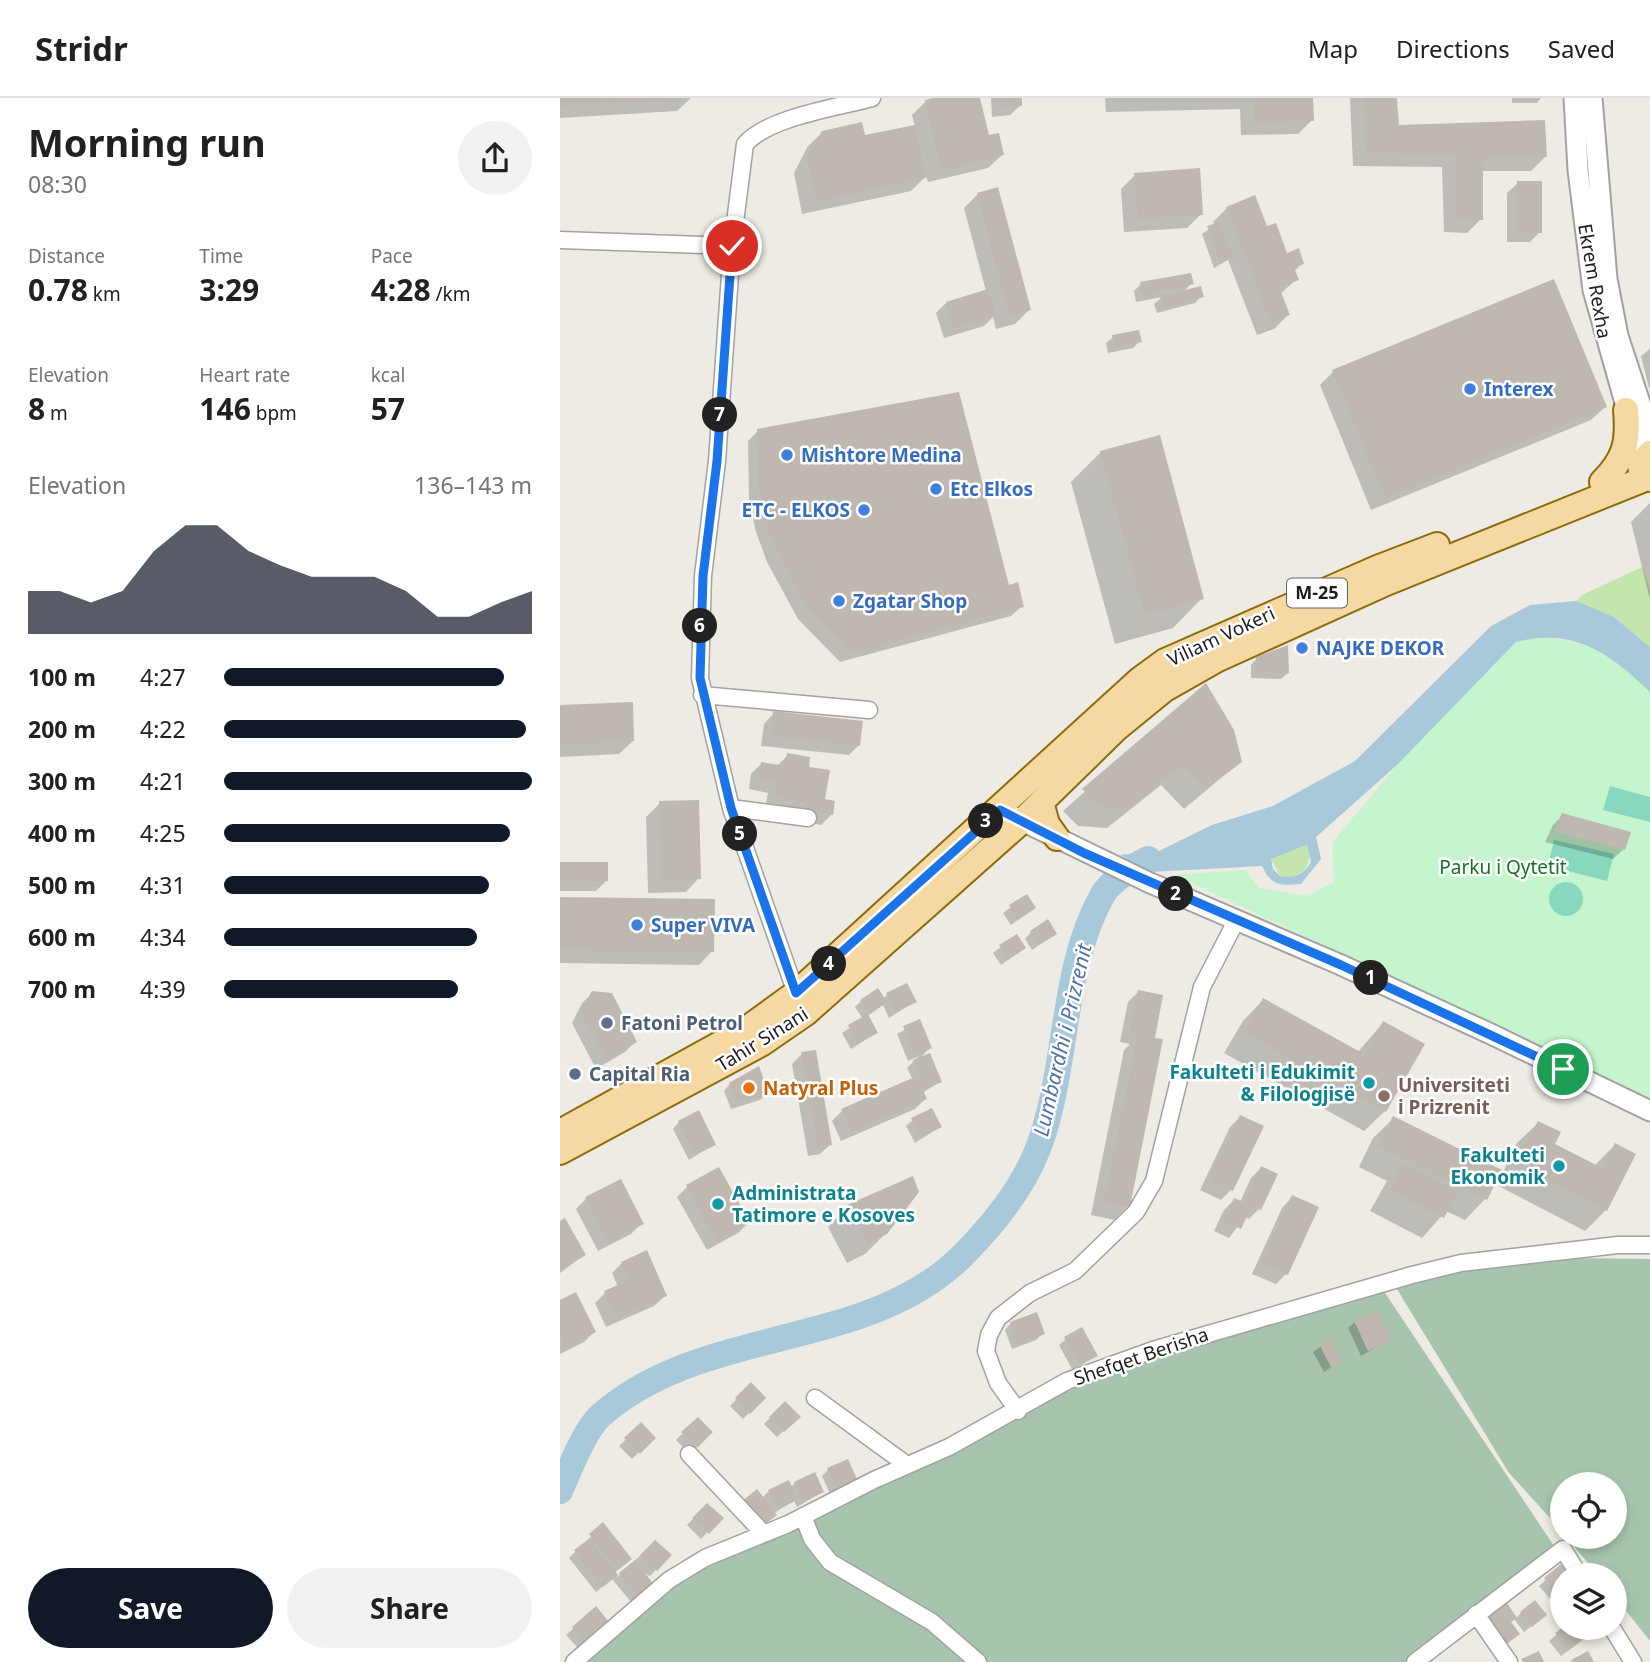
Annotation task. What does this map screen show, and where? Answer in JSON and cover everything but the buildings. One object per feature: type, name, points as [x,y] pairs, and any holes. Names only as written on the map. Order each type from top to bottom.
[{"type":"main road","points":[[1602,482],[1624,455],[1628,433],[1626,410]]},
{"type":"main road","name":"Viliam Vokeri","points":[[1036,792],[1139,680],[1186,649],[1377,568],[1646,467]]},
{"type":"main road","name":"Viliam Vokeri","points":[[1065,780],[1126,721],[1165,689],[1199,669],[1646,467]]},
{"type":"main road","name":"Tahir Sinani","points":[[560,1132],[745,1030],[796,993],[1000,810],[1065,780]]},
{"type":"main road","points":[[1036,792],[1047,824],[1057,838]]},
{"type":"main road","name":"Tahir Sinani","points":[[560,1152],[761,1044],[806,1013],[1022,821],[1036,792]]},
{"type":"street","points":[[796,993],[731,808],[702,695],[700,625],[703,576],[717,461],[732,246],[745,144],[755,133],[872,98]]},
{"type":"street","name":"Ekrem Rexha","points":[[1574,98],[1578,170],[1593,290],[1626,410],[1646,467]]},
{"type":"street","name":"Ekrem Rexha","points":[[1592,98],[1607,279],[1618,336],[1650,433]]},
{"type":"street","points":[[560,240],[732,246]]},
{"type":"street","points":[[702,695],[869,710]]},
{"type":"street","points":[[731,808],[808,818]]},
{"type":"street","points":[[1000,810],[1084,853],[1493,1035],[1650,1111]]},
{"type":"street","points":[[1018,1411],[998,1383],[986,1351],[989,1335],[998,1318],[1030,1293],[1075,1271],[1136,1212],[1154,1181],[1202,988],[1237,919]]},
{"type":"street","name":"Shefqet Berisha","points":[[574,1662],[669,1580],[705,1558],[803,1516],[1018,1411],[1067,1381],[1153,1350],[1461,1263],[1618,1245],[1650,1245]]},
{"type":"street","points":[[815,1398],[907,1465]]},
{"type":"street","points":[[689,1454],[764,1534]]},
{"type":"street","points":[[803,1516],[811,1539],[830,1562],[932,1622],[978,1662]]},
{"type":"street","points":[[1415,1662],[1563,1549],[1572,1563]]},
{"type":"street","points":[[1476,1614],[1509,1662]]},
{"type":"street","points":[[1619,1640],[1633,1662]]},
{"type":"green space","points":[[1642,567],[1650,589],[1650,647],[1614,617],[1576,601],[1582,595]]},
{"type":"green space","name":"Parku i Qytetit","points":[[1537,637],[1571,642],[1599,652],[1650,692],[1650,1100],[1175,875],[1245,870],[1259,888],[1308,896],[1334,882],[1332,843],[1397,765],[1516,642]]},
{"type":"green space","points":[[1610,786],[1650,797],[1650,822],[1603,810]]},
{"type":"green space","points":[[1554,840],[1614,854],[1607,881],[1548,866]]},
{"type":"green space","points":[[1308,845],[1309,860],[1304,870],[1295,876],[1280,876],[1271,859]]},
{"type":"green space","points":[[1566,882],[1578,887],[1583,899],[1578,911],[1566,916],[1554,911],[1549,899],[1554,887]]},
{"type":"green space","points":[[1570,1258],[1650,1259],[1650,1641],[1627,1612],[1627,1563],[1588,1563],[1576,1549],[1627,1549],[1627,1472],[1550,1472],[1550,1518],[1509,1473],[1392,1281]]},
{"type":"green space","points":[[1383,1290],[1550,1540],[1550,1549],[1406,1662],[584,1662],[671,1588],[707,1564],[979,1441],[1070,1387],[1219,1338]]},
{"type":"water","points":[[1576,601],[1614,617],[1650,647],[1650,692],[1620,666],[1590,647],[1556,638],[1516,642],[1397,765],[1316,837],[1321,859],[1301,884],[1277,883],[1269,878],[1262,866],[1149,872],[1120,855],[1159,851],[1212,825],[1273,806],[1355,761],[1491,626],[1530,605]],"holes":[[[1307,845],[1311,862],[1302,873],[1285,877],[1273,869],[1271,859]]]},
{"type":"waterway","name":"Lumbardhi i Prizrenit","points":[[560,1491],[577,1452],[594,1423],[642,1386],[688,1365],[837,1323],[885,1306],[929,1283],[979,1239],[1018,1188],[1039,1146],[1049,1115],[1072,986],[1089,923],[1106,889],[1123,874],[1148,859]]},
{"type":"place","name":"Interex","points":[[1470,389]]},
{"type":"place","name":"Mishtore Medina","points":[[787,455]]},
{"type":"place","name":"Etc Elkos","points":[[936,489]]},
{"type":"place","name":"ETC - ELKOS","points":[[864,510]]},
{"type":"place","name":"Zgatar Shop","points":[[839,601]]},
{"type":"place","name":"NAJKE DEKOR","points":[[1302,648]]},
{"type":"place","name":"Super VIVA","points":[[637,925]]},
{"type":"place","name":"Fatoni Petrol","points":[[607,1023]]},
{"type":"place","name":"Capital Ria","points":[[575,1074]]},
{"type":"place","name":"Fakulteti i Edukimit & Filologjisë","points":[[1369,1083]]},
{"type":"place","name":"Natyral Plus","points":[[749,1088]]},
{"type":"place","name":"Universiteti i Prizrenit","points":[[1384,1096]]},
{"type":"place","name":"Fakulteti Ekonomik","points":[[1559,1166]]},
{"type":"place","name":"Administrata Tatimore e Kosoves","points":[[718,1204]]},
{"type":"route","points":[[732,246],[717,461],[703,576],[700,678],[731,808],[796,993],[1000,810],[1084,853],[1341,965],[1563,1069]]}]
